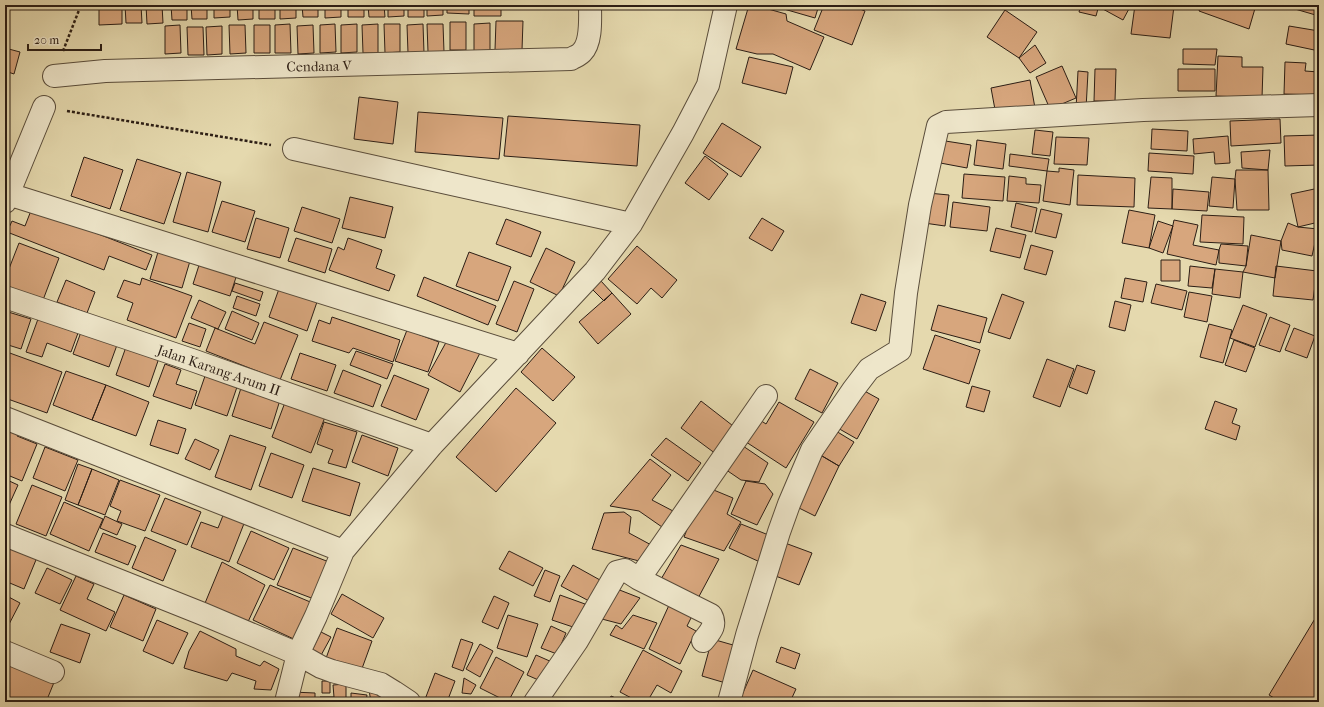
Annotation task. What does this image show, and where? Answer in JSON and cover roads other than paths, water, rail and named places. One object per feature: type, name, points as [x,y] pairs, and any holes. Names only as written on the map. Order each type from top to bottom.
[{"type":"street","name":"Cendana V","points":[[54,76],[105,71],[571,59],[582,52],[588,40],[591,24],[590,5]]},
{"type":"street","points":[[286,702],[298,654],[316,616],[343,551],[432,445],[595,271],[631,224],[683,133],[708,85],[726,5]]},
{"type":"street","points":[[729,702],[747,635],[779,532],[812,450],[869,369],[900,350],[906,293],[920,205],[938,126],[946,122],[1143,110],[1319,105]]},
{"type":"street","points":[[44,107],[6,198],[518,354]]},
{"type":"street","points":[[294,149],[631,224]]},
{"type":"street","name":"Jalan Karang Arum II","points":[[5,298],[192,360],[432,445]]},
{"type":"street","points":[[639,579],[766,396]]},
{"type":"street","points":[[5,418],[343,551]]},
{"type":"street","points":[[5,535],[203,614],[298,654],[332,671],[381,684],[409,702]]},
{"type":"street","points":[[535,702],[577,641],[617,572],[625,570],[639,579],[711,614],[714,620],[713,627],[703,641]]},
{"type":"street","points":[[5,652],[53,672]]}]
